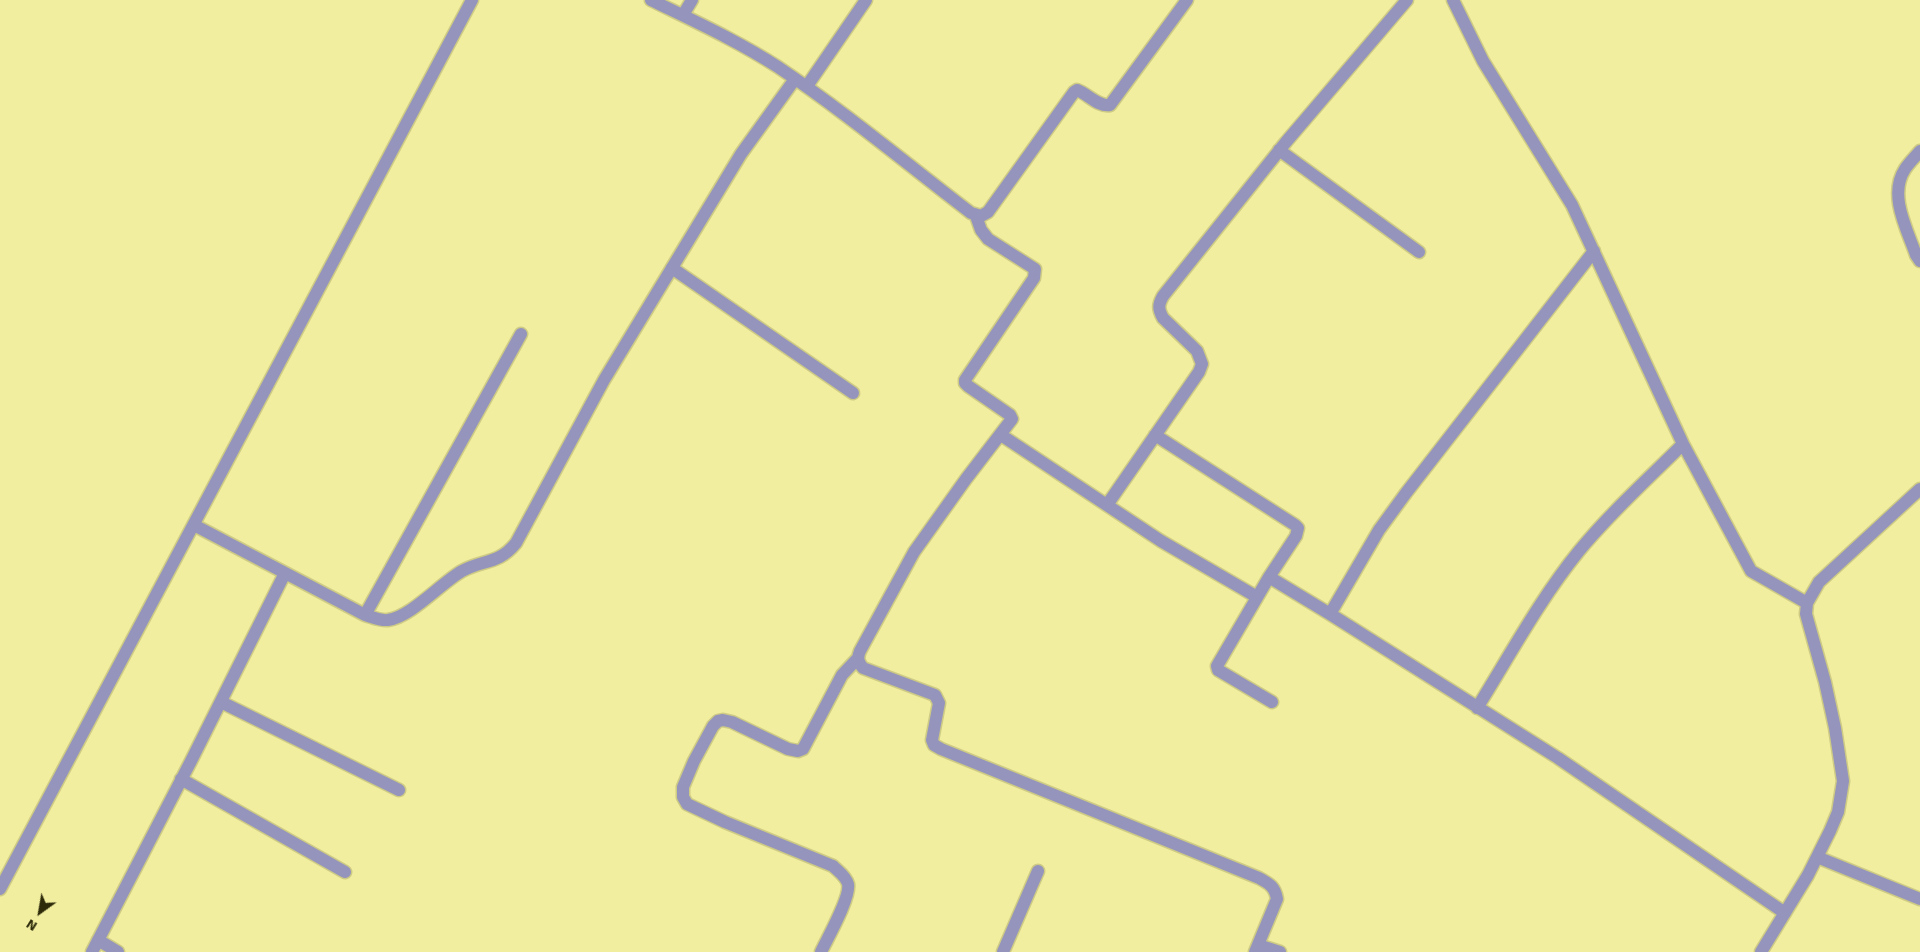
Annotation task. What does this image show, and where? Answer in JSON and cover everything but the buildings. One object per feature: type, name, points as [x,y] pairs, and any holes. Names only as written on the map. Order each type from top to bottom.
[{"type":"street","points":[[0,889],[472,0]]},
{"type":"street","points":[[651,0],[740,44],[807,86],[976,216],[983,234],[988,239],[1035,269],[1034,278],[965,383],[1010,415],[1012,419],[1010,424],[966,478],[914,552],[858,658],[842,675],[803,749],[798,751],[788,749],[732,722],[718,721],[703,744],[683,786],[683,797],[688,804],[725,822],[833,866],[845,877],[848,886],[846,898],[821,952]]},
{"type":"street","points":[[683,16],[692,0]]},
{"type":"street","points":[[807,86],[866,0]]},
{"type":"street","points":[[976,216],[981,216],[988,212],[1074,92],[1077,90],[1103,105],[1110,105],[1113,102],[1187,0]]},
{"type":"street","points":[[1107,504],[1199,372],[1202,364],[1197,351],[1163,318],[1158,304],[1279,150],[1407,0]]},
{"type":"street","points":[[1452,0],[1482,61],[1572,204],[1683,444],[1751,571],[1807,602]]},
{"type":"street","points":[[194,525],[365,615],[388,620],[402,615],[462,571],[500,558],[508,553],[516,543],[523,526],[604,380],[741,154],[794,79]]},
{"type":"street","points":[[1279,150],[1419,252]]},
{"type":"street","points":[[1920,151],[1904,170],[1898,189],[1900,210],[1916,255],[1920,261]]},
{"type":"street","points":[[1330,614],[1379,530],[1594,251]]},
{"type":"street","points":[[672,268],[852,393]]},
{"type":"street","points":[[365,615],[521,334]]},
{"type":"street","points":[[1001,435],[1187,558],[1257,597]]},
{"type":"street","points":[[1155,435],[1298,528],[1296,536],[1269,577],[1217,666],[1218,670],[1272,702]]},
{"type":"street","points":[[1478,708],[1540,603],[1579,552],[1605,521],[1683,444]]},
{"type":"street","points":[[1761,952],[1817,857],[1838,812],[1843,781],[1835,728],[1825,682],[1806,614],[1807,602],[1819,582],[1920,490]]},
{"type":"street","points":[[92,952],[221,702],[285,573]]},
{"type":"street","points":[[1269,577],[1558,758],[1785,913]]},
{"type":"street","points":[[858,658],[863,668],[935,695],[939,703],[932,740],[934,745],[941,749],[1272,885],[1277,899],[1257,948],[1280,952]]},
{"type":"street","points":[[221,702],[398,790]]},
{"type":"street","points":[[181,779],[345,872]]},
{"type":"street","points":[[1817,857],[1920,899]]},
{"type":"street","points":[[1003,952],[1038,871]]},
{"type":"street","points":[[98,940],[118,952]]}]
